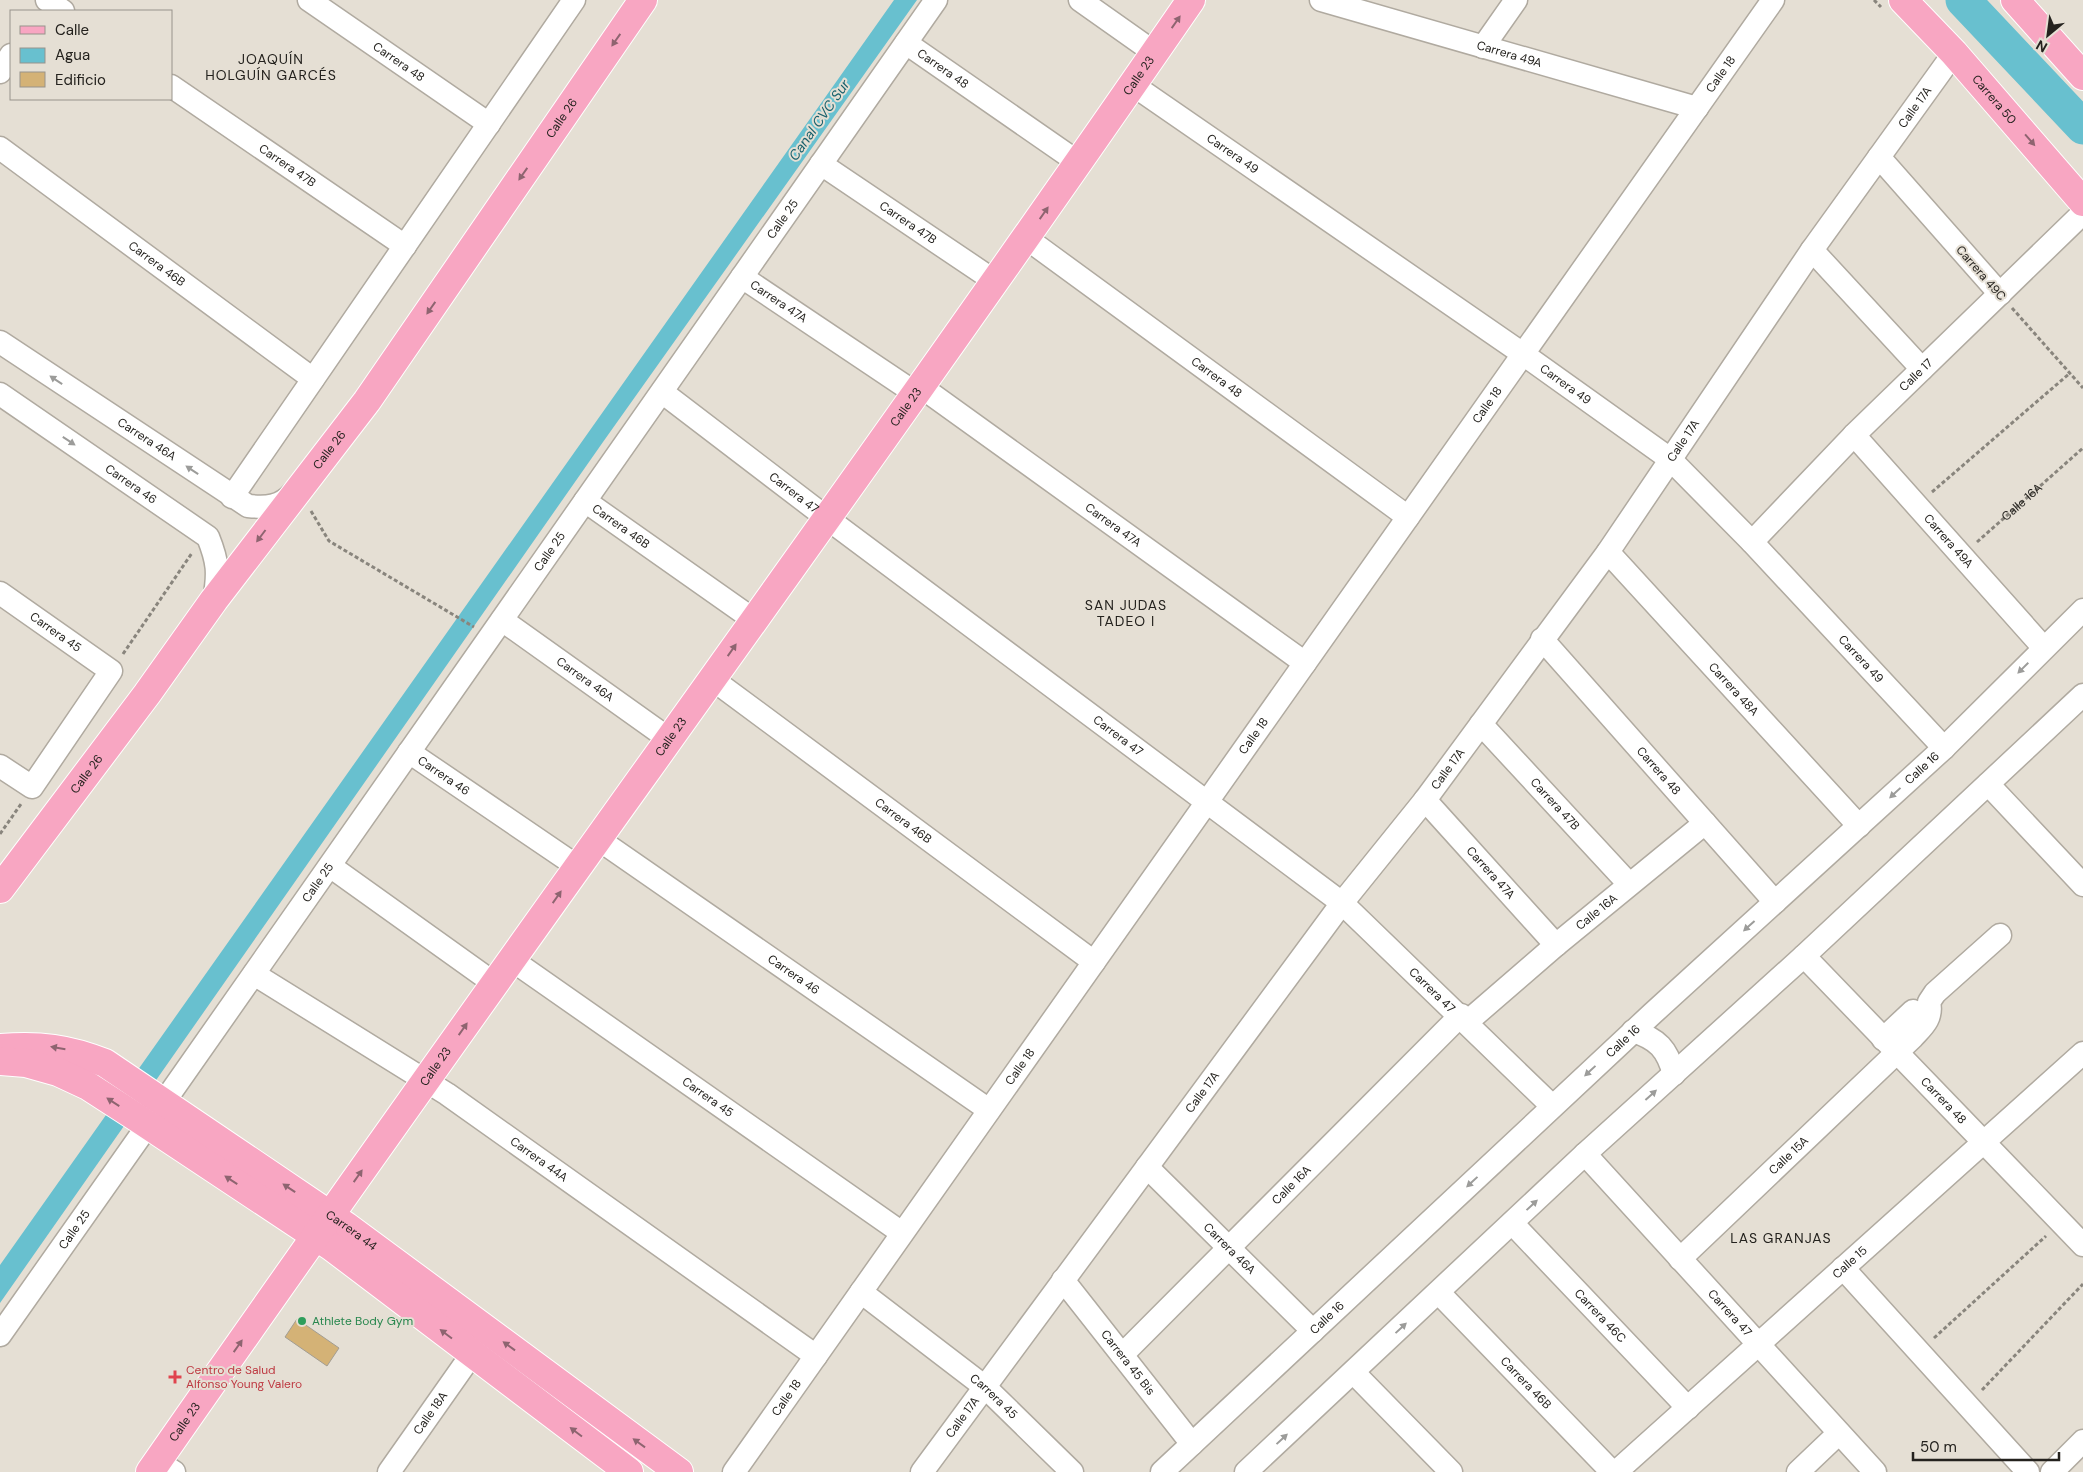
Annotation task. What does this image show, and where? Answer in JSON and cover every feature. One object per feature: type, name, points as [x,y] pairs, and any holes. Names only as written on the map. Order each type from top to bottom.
[{"type":"main road","name":"Calle 26","points":[[0,889],[148,694],[214,600],[297,489],[367,401],[643,0]]},
{"type":"main road","name":"Calle 23","points":[[160,1468],[323,1225],[917,390],[996,282],[1191,0]]},
{"type":"main road","name":"Carrera 50","points":[[1903,0],[1954,53],[2083,202]]},
{"type":"main road","points":[[2015,0],[2083,76]]},
{"type":"main road","name":"Carrera 44","points":[[0,1048],[47,1046],[77,1052],[104,1063],[159,1099],[323,1225],[678,1472]]},
{"type":"main road","name":"Carrera 44","points":[[0,1061],[26,1063],[58,1072],[88,1086],[144,1122],[323,1225],[472,1354],[629,1472]]},
{"type":"street","points":[[48,0],[62,10]]},
{"type":"street","name":"Carrera 48","points":[[309,0],[489,124]]},
{"type":"street","name":"Calle 25","points":[[159,1099],[254,974],[936,0]]},
{"type":"street","points":[[1080,0],[1155,53]]},
{"type":"street","name":"Carrera 49A","points":[[1321,0],[1697,108]]},
{"type":"street","points":[[1483,47],[1516,0]]},
{"type":"street","name":"Calle 18","points":[[734,1472],[1773,0]]},
{"type":"street","points":[[232,497],[489,124],[566,3]]},
{"type":"street","name":"Carrera 48","points":[[906,43],[1079,163]]},
{"type":"street","name":"Calle 17A","points":[[922,1472],[1342,903],[1425,800],[1608,552],[1812,250],[1954,53]]},
{"type":"street","points":[[0,72],[10,57]]},
{"type":"street","name":"Carrera 49","points":[[1133,85],[1523,354],[1670,459],[1752,542],[1944,748]]},
{"type":"street","name":"Carrera 47B","points":[[172,87],[405,246]]},
{"type":"street","name":"Carrera 46B","points":[[0,148],[313,379]]},
{"type":"street","name":"Carrera 49C","points":[[1879,157],[2000,294]]},
{"type":"street","name":"Carrera 47B","points":[[821,164],[996,282]]},
{"type":"street","name":"Calle 17","points":[[1752,542],[1854,435],[2083,213]]},
{"type":"street","name":"Carrera 48","points":[[1026,238],[1408,517]]},
{"type":"street","points":[[1812,250],[1922,369]]},
{"type":"street","name":"Carrera 47A","points":[[742,277],[917,390],[1305,663]]},
{"type":"street","name":"Carrera 46A","points":[[0,342],[248,506],[267,508],[284,502],[297,489]]},
{"type":"street","name":"Carrera 47","points":[[662,392],[1206,803],[1342,903],[1464,1018],[1552,1106]]},
{"type":"street","name":"Carrera 46","points":[[0,394],[208,537],[217,560],[218,577],[214,600]]},
{"type":"street","name":"Carrera 49A","points":[[1854,435],[2043,647]]},
{"type":"street","name":"Carrera 46B","points":[[585,501],[754,620]]},
{"type":"street","name":"Carrera 48A","points":[[1608,552],[1859,826]]},
{"type":"street","name":"Carrera 45","points":[[0,593],[111,671]]},
{"type":"street","name":"Calle 16","points":[[1162,1472],[1633,1031],[1944,748],[2043,647],[2083,610]]},
{"type":"street","name":"Carrera 46A","points":[[502,620],[669,738]]},
{"type":"street","name":"Carrera 48","points":[[1542,639],[1775,902]]},
{"type":"street","points":[[0,766],[32,787],[111,671]]},
{"type":"street","name":"Carrera 46B","points":[[712,679],[1094,962]]},
{"type":"street","points":[[1246,1472],[1354,1373],[1585,1154],[1804,956],[2083,695]]},
{"type":"street","name":"Carrera 47B","points":[[1481,724],[1628,884]]},
{"type":"street","name":"Carrera 46","points":[[409,752],[578,867]]},
{"type":"street","points":[[1988,784],[2083,885]]},
{"type":"street","name":"Carrera 47A","points":[[1425,800],[1556,945]]},
{"type":"street","name":"Calle 16A","points":[[1122,1355],[1464,1018],[1705,823]]},
{"type":"street","name":"Carrera 46","points":[[598,839],[989,1110]]},
{"type":"street","points":[[330,866],[495,984]]},
{"type":"street","points":[[1890,1046],[1928,1020],[1931,1012],[1929,1002],[1935,993],[2000,935]]},
{"type":"street","name":"Carrera 48","points":[[1804,956],[2083,1245]]},
{"type":"street","name":"Carrera 45","points":[[512,960],[902,1234]]},
{"type":"street","name":"Carrera 44A","points":[[254,974],[425,1081],[816,1356]]},
{"type":"street","points":[[1890,1046],[1913,1011]]},
{"type":"street","points":[[1652,1014],[1658,1028],[1667,1041],[1679,1050],[1693,1056]]},
{"type":"street","points":[[1633,1031],[1648,1036],[1661,1046],[1670,1058],[1674,1074]]},
{"type":"street","name":"Calle 15A","points":[[1680,1259],[1890,1046]]},
{"type":"street","name":"Calle 15","points":[[1616,1472],[2083,1053]]},
{"type":"street","name":"Calle 25","points":[[0,1335],[144,1122]]},
{"type":"street","name":"Carrera 47","points":[[1585,1154],[1875,1472]]},
{"type":"street","name":"Carrera 46A","points":[[1147,1167],[1313,1331]]},
{"type":"street","name":"Carrera 46C","points":[[1512,1223],[1688,1408]]},
{"type":"street","points":[[1843,1268],[2028,1472]]},
{"type":"street","name":"Carrera 45 Bis","points":[[1063,1280],[1192,1444]]},
{"type":"street","name":"Carrera 45","points":[[861,1292],[985,1387],[1072,1472]]},
{"type":"street","name":"Carrera 46B","points":[[1439,1293],[1612,1472]]},
{"type":"street","name":"Calle 18A","points":[[389,1472],[472,1354]]},
{"type":"street","points":[[1354,1373],[1447,1471]]},
{"type":"street","points":[[1798,1472],[1839,1433]]},
{"type":"street","points":[[2052,1472],[2083,1441]]},
{"type":"path","name":"Carrera 49C","points":[[2000,294],[2083,388]]},
{"type":"path","points":[[1917,505],[2070,373]]},
{"type":"path","name":"Calle 16A","points":[[1962,556],[2083,448]]},
{"type":"path","points":[[297,489],[329,541],[477,629]]},
{"type":"path","points":[[111,671],[192,553]]},
{"type":"path","points":[[0,834],[32,787]]},
{"type":"path","points":[[1920,1352],[2061,1222]]},
{"type":"path","points":[[1968,1405],[2083,1284]]},
{"type":"water","name":"Canal CVC Sur","points":[[894,0],[917,0],[603,442],[0,1303],[0,1265]]},
{"type":"building","points":[[297,1319],[339,1348],[327,1366],[285,1337]]},
{"type":"waterway","points":[[1963,0],[2083,127]]},
{"type":"place","name":"Athlete Body Gym","points":[[302,1321]]},
{"type":"place","name":"Centro de Salud Alfonso Young Valero","points":[[175,1377]]},
{"type":"district","name":"JOAQUÍN HOLGUÍN GARCÉS","points":[[271,68]]},
{"type":"district","name":"SAN JUDAS TADEO I","points":[[1126,614]]},
{"type":"district","name":"LAS GRANJAS","points":[[1781,1238]]}]
